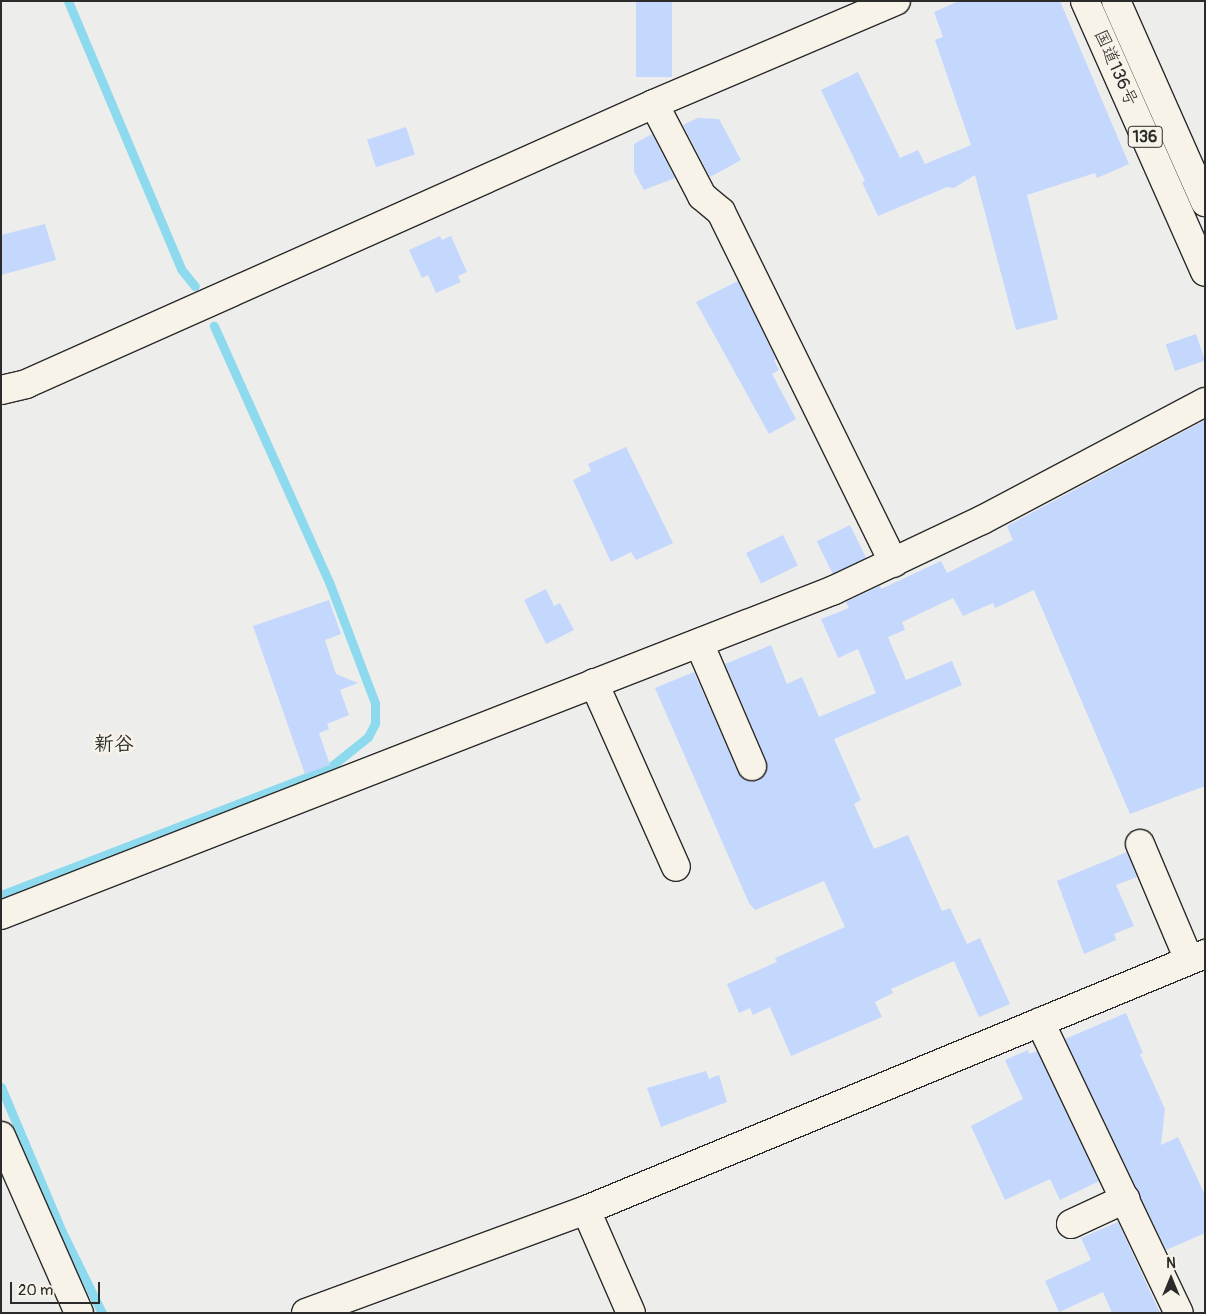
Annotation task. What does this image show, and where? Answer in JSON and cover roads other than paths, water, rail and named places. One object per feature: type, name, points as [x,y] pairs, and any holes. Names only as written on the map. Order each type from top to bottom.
[{"type":"main road","points":[[1,390],[26,384],[654,104],[896,1]]},
{"type":"main road","name":"国道136号","points":[[1086,1],[1205,272]]},
{"type":"main road","name":"国道136号","points":[[1116,1],[1205,202]]},
{"type":"main road","points":[[654,104],[702,196],[721,212],[894,563]]},
{"type":"main road","points":[[1,915],[700,643],[894,563],[1205,402]]},
{"type":"main road","points":[[700,643],[752,766]]},
{"type":"main road","points":[[594,683],[676,867]]},
{"type":"main road","points":[[306,1313],[586,1210],[1197,957],[1140,844]]},
{"type":"main road","points":[[1040,1022],[1179,1313]]},
{"type":"main road","points":[[1,1136],[79,1313]]},
{"type":"main road","points":[[1071,1224],[1125,1199]]},
{"type":"main road","points":[[586,1210],[631,1313]]},
{"type":"waterway","points":[[68,1],[181,269],[195,286]]},
{"type":"waterway","points":[[1,895],[328,769],[368,737],[375,723],[375,703],[329,582],[214,326]]},
{"type":"waterway","points":[[1,1087],[62,1232],[102,1313]]},
{"type":"district","name":"新谷","points":[[114,743]]}]
